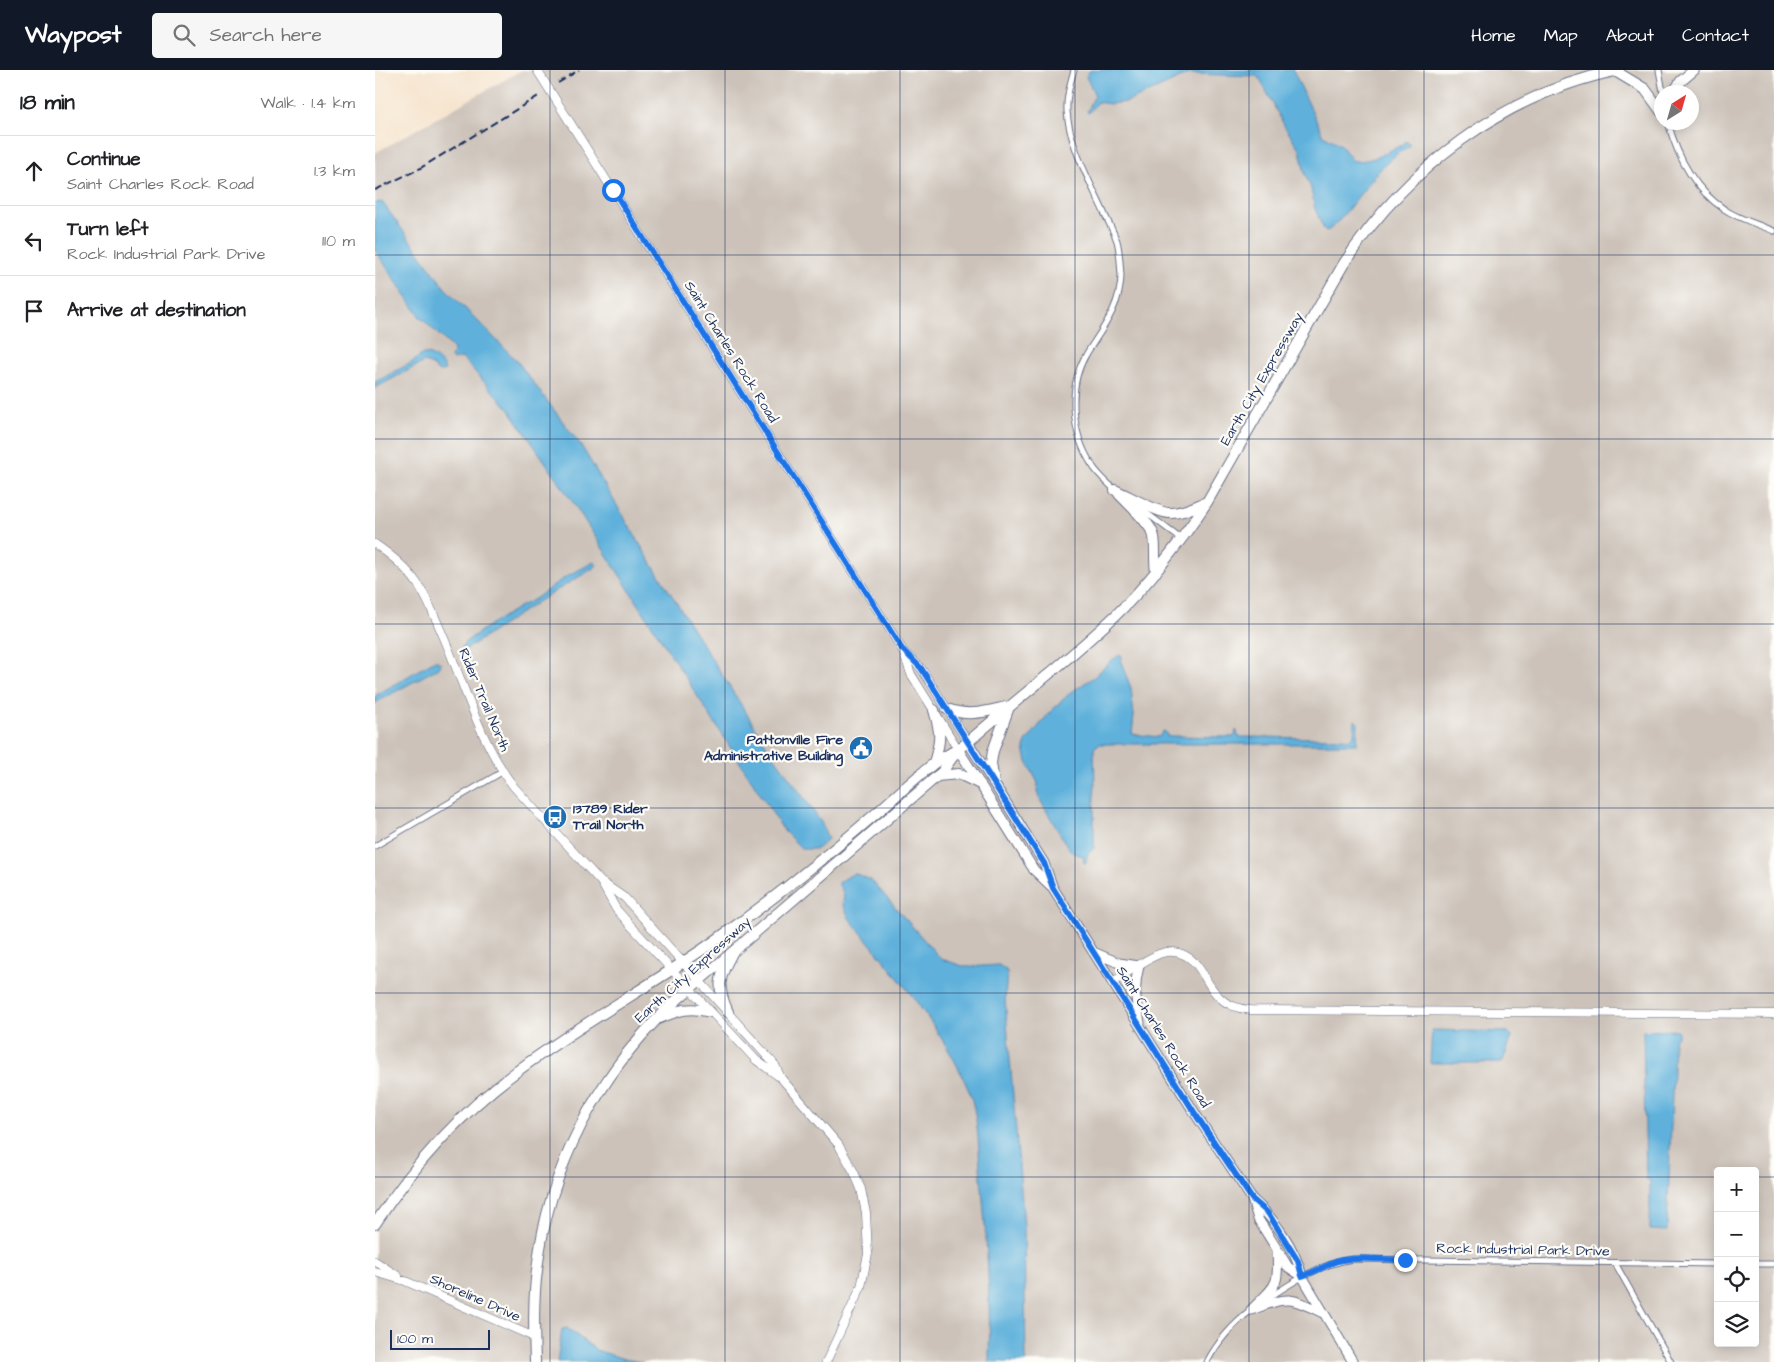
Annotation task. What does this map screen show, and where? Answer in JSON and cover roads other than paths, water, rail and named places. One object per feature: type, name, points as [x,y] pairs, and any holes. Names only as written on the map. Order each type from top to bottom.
[{"type":"highway","points":[[1617,70],[1645,89],[1654,101]]},
{"type":"highway","name":"Earth City Expressway","points":[[375,1224],[397,1192],[426,1156],[460,1120],[496,1087],[535,1058],[672,970],[743,921],[793,882],[934,763],[968,742],[1097,632],[1156,572],[1182,539],[1207,502],[1343,265],[1364,234],[1402,190],[1432,162],[1461,140],[1519,105],[1566,85],[1617,70]]},
{"type":"highway","points":[[1678,85],[1694,70]]},
{"type":"highway","points":[[1115,490],[1159,512],[1169,514],[1207,502]]},
{"type":"highway","points":[[1115,490],[1147,523],[1154,533],[1156,572]]},
{"type":"highway","points":[[947,709],[965,714],[974,714],[1009,706]]},
{"type":"highway","points":[[994,783],[991,763],[993,751],[1009,706]]},
{"type":"highway","points":[[934,710],[941,736],[934,763]]},
{"type":"highway","name":"Earth City Expressway","points":[[535,1362],[535,1294],[540,1246],[545,1222],[559,1175],[578,1130],[598,1094],[621,1061],[655,1020],[942,772],[958,749]]},
{"type":"highway","points":[[936,776],[959,774],[980,784]]},
{"type":"highway","points":[[728,1012],[719,992],[726,964],[733,951]]},
{"type":"highway","points":[[655,1020],[684,1008],[698,1008],[710,1012]]},
{"type":"main road","name":"Saint Charles Rock Road","points":[[968,742],[1044,863],[1053,888],[1112,983],[1252,1199],[1268,1213],[1298,1261],[1302,1276],[1353,1362]]},
{"type":"main road","name":"Saint Charles Rock Road","points":[[958,749],[1034,870],[1053,888]]},
{"type":"main road","points":[[1092,951],[1119,963],[1139,966],[1135,993],[1141,1028]]},
{"type":"main road","name":"Saint Charles Rock Road","points":[[1252,1199],[1258,1219],[1288,1266],[1302,1276]]},
{"type":"main road","points":[[1251,1310],[1275,1287],[1278,1274],[1277,1248]]},
{"type":"main road","points":[[1251,1310],[1283,1299],[1289,1299],[1324,1313]]},
{"type":"street","name":"Saint Charles Rock Road","points":[[537,70],[902,649],[911,674],[958,749]]},
{"type":"street","points":[[1074,70],[1069,85],[1067,109],[1069,126],[1079,156],[1117,240],[1121,278],[1117,300],[1108,321],[1086,355],[1076,380],[1075,422],[1080,440],[1092,466],[1115,490],[1182,539]]},
{"type":"street","points":[[1659,70],[1662,85]]},
{"type":"street","points":[[1670,130],[1673,143],[1691,176],[1705,193],[1725,210],[1774,231]]},
{"type":"street","name":"Rider Trail North","points":[[375,544],[396,560],[418,584],[447,644],[488,746],[502,772],[601,882],[616,908],[756,1060],[781,1078],[846,1155],[861,1188],[866,1213],[868,1254],[861,1288],[827,1362]]},
{"type":"street","name":"Saint Charles Rock Road","points":[[902,649],[921,668],[968,742]]},
{"type":"street","points":[[375,846],[502,772]]},
{"type":"street","name":"Rider Trail North","points":[[601,882],[625,898],[775,1065],[781,1078]]},
{"type":"street","points":[[1112,983],[1159,954],[1176,952],[1188,956],[1195,962],[1217,996],[1233,1007],[1251,1010],[1774,1014]]},
{"type":"street","name":"Rock Industrial Park Drive","points":[[1207,1362],[1218,1343],[1251,1310],[1302,1276],[1317,1272],[1339,1261],[1353,1259],[1714,1264]]},
{"type":"street","name":"Shoreline Drive","points":[[375,1261],[405,1281]]},
{"type":"street","points":[[1615,1263],[1671,1362]]},
{"type":"street","points":[[1759,1264],[1774,1264]]},
{"type":"street","name":"Shoreline Drive","points":[[375,1272],[405,1281],[534,1337]]},
{"type":"water","points":[[1090,70],[1293,70],[1323,135],[1340,144],[1353,161],[1373,158],[1403,145],[1406,141],[1411,145],[1382,167],[1337,223],[1326,231],[1314,206],[1300,150],[1257,76],[1189,74],[1127,102],[1110,104],[1097,102],[1089,113],[1087,112],[1095,95],[1086,77]]},
{"type":"water","points":[[382,202],[445,288],[517,361],[582,447],[647,556],[767,746],[821,822],[828,839],[817,849],[802,849],[784,831],[578,510],[509,409],[464,360],[461,358],[453,360],[451,357],[454,349],[420,317],[375,250],[375,203]]},
{"type":"water","points":[[423,354],[437,359],[445,370],[439,372],[430,364],[424,362],[375,388],[375,382],[411,363]]},
{"type":"water","points":[[594,562],[597,565],[592,569],[468,648],[462,649],[464,643],[488,626],[535,599],[564,578]]},
{"type":"water","points":[[1120,655],[1131,688],[1134,715],[1132,734],[1159,737],[1163,731],[1168,736],[1232,737],[1235,736],[1236,730],[1238,736],[1241,737],[1343,738],[1349,740],[1354,735],[1355,720],[1358,723],[1357,744],[1099,744],[1094,748],[1094,848],[1087,855],[1086,863],[1084,863],[1083,856],[1073,853],[1067,846],[1039,798],[1037,792],[1038,783],[1027,762],[1024,748],[1026,742],[1050,712],[1070,693],[1094,677]]},
{"type":"water","points":[[435,660],[441,663],[440,667],[375,703],[375,696]]},
{"type":"water","points":[[854,873],[871,880],[941,959],[966,967],[999,965],[1007,971],[1005,999],[1024,1226],[1026,1362],[989,1362],[989,1289],[984,1215],[977,1128],[969,1091],[958,1067],[931,1022],[849,918],[843,904],[844,894],[838,883]]},
{"type":"water","points":[[1432,1030],[1508,1032],[1512,1037],[1502,1063],[1430,1063]]},
{"type":"water","points":[[1678,1030],[1674,1043],[1667,1231],[1650,1230],[1650,1180],[1646,1179],[1643,1031]]},
{"type":"water","points":[[567,1328],[596,1350],[624,1359],[642,1362],[557,1362],[562,1329]]},
{"type":"railway","points":[[558,83],[579,70]]},
{"type":"railway","points":[[375,190],[419,169],[540,95]]},
{"type":"place","name":"Pattonville Fire Administrative Building","points":[[861,748]]},
{"type":"place","name":"13789 Rider Trail North","points":[[555,817]]}]
